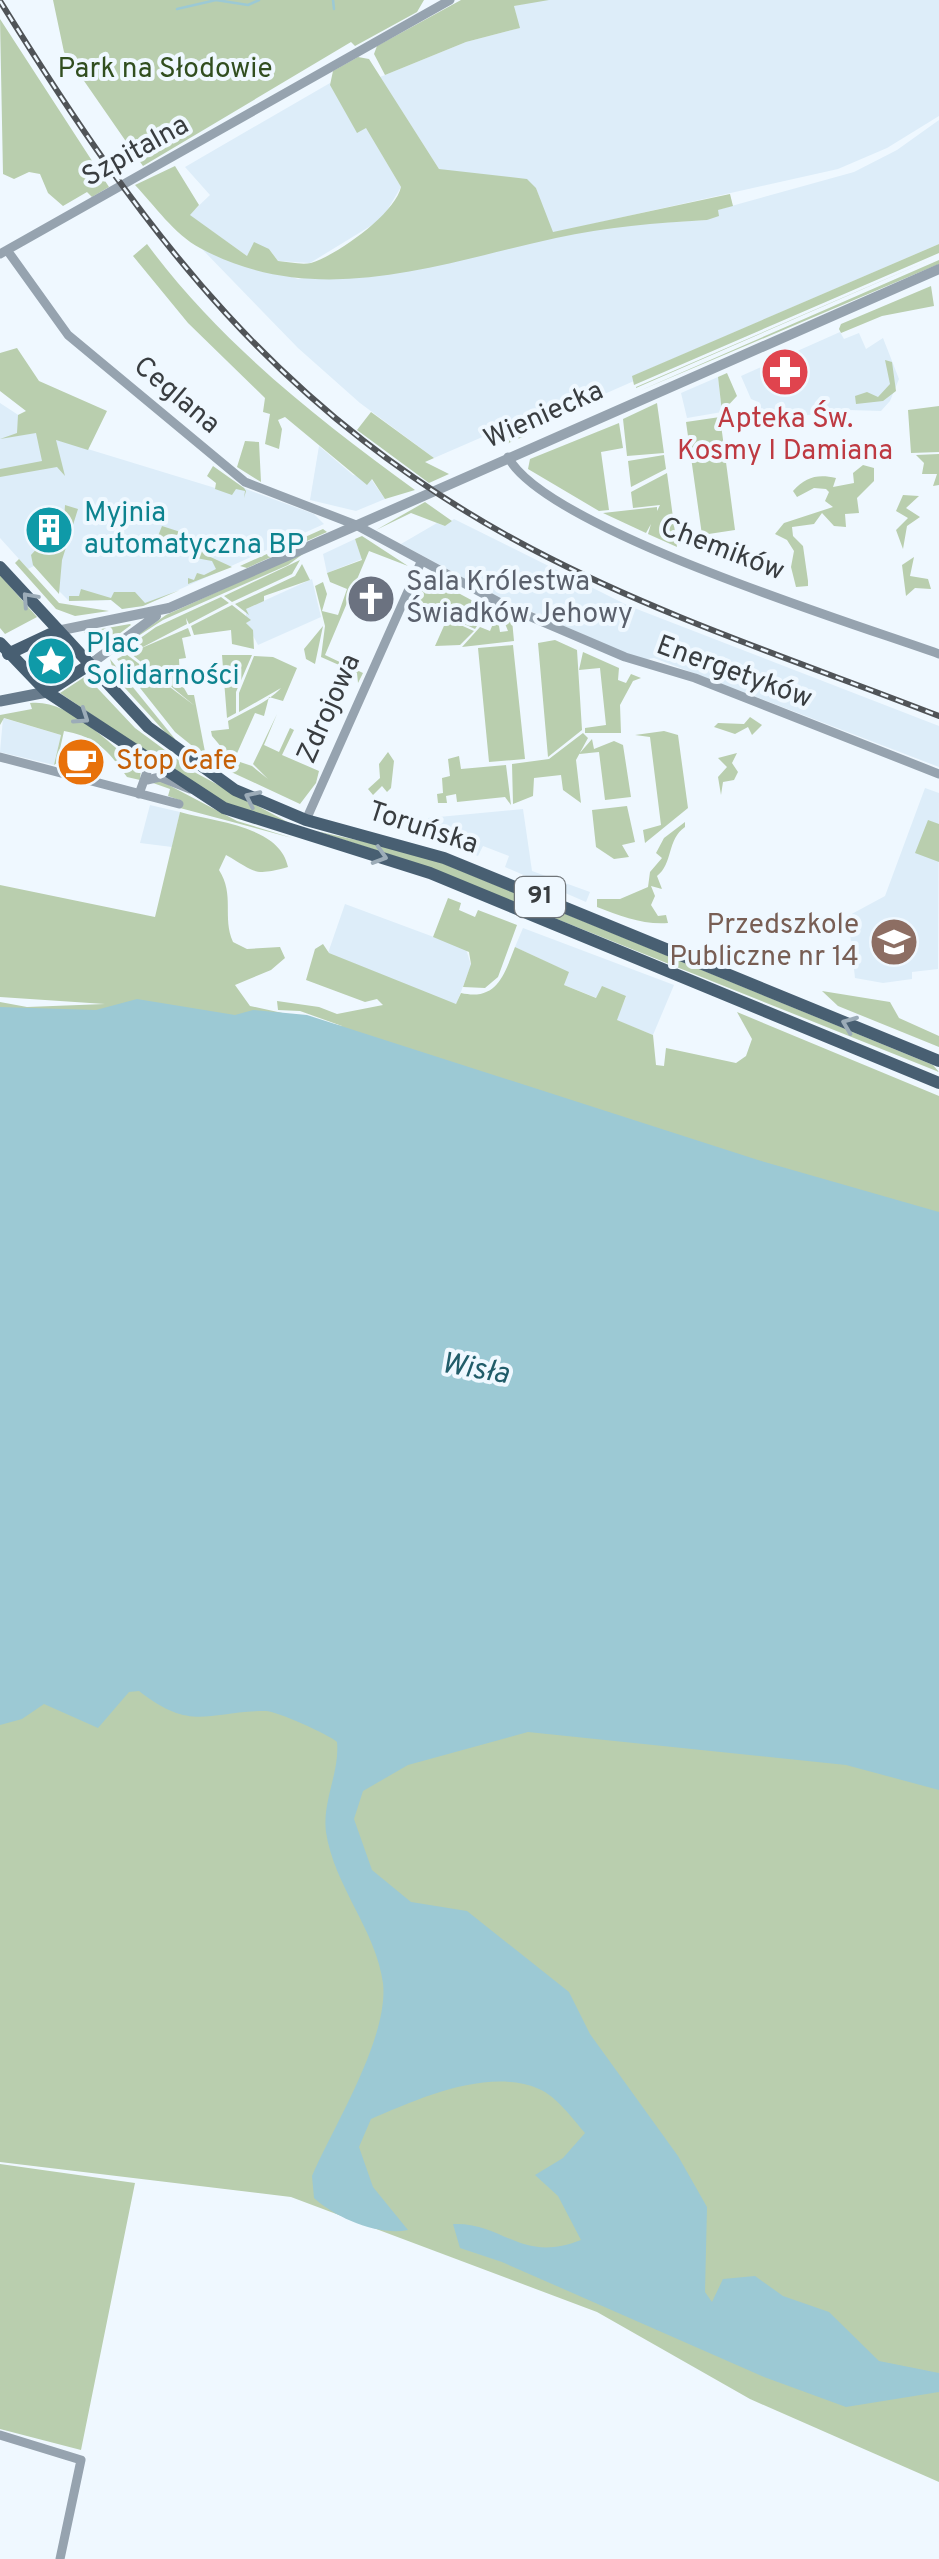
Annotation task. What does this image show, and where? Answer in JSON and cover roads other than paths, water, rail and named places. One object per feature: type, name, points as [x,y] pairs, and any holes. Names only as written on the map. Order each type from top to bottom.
[{"type":"main road","name":"91","points":[[0,567],[89,666]]},
{"type":"main road","points":[[3,652],[58,631]]},
{"type":"main road","name":"91","points":[[3,652],[47,692]]},
{"type":"main road","name":"Toruńska","points":[[89,666],[148,727],[190,761],[254,800],[306,820],[444,858],[939,1062]]},
{"type":"main road","points":[[0,700],[47,692],[89,666]]},
{"type":"main road","name":"Toruńska","points":[[47,692],[190,789],[256,822],[430,873],[939,1083]]},
{"type":"street","name":"Szpitalna","points":[[4,252],[450,0]]},
{"type":"street","name":"Ceglana","points":[[4,252],[68,335],[237,476],[356,525]]},
{"type":"street","name":"Wieniecka","points":[[89,666],[169,608],[939,270]]},
{"type":"street","name":"Chemików","points":[[508,457],[534,486],[644,546],[939,654]]},
{"type":"street","name":"Energetyków","points":[[356,525],[508,606],[648,664],[694,678],[939,774]]},
{"type":"street","name":"Zdrojowa","points":[[306,820],[421,562]]},
{"type":"street","name":"Wieniecka","points":[[58,631],[169,608]]},
{"type":"street","points":[[647,678],[648,664]]},
{"type":"street","name":"Toruńska","points":[[132,751],[146,770],[148,780]]},
{"type":"street","points":[[0,757],[179,804]]},
{"type":"street","points":[[139,794],[148,780],[160,777],[190,789]]},
{"type":"street","points":[[0,2435],[81,2460],[60,2559]]},
{"type":"water","name":"Wisła","points":[[137,999],[235,1015],[253,1010],[307,1015],[758,1160],[939,1212],[939,1790],[846,1765],[528,1732],[408,1765],[363,1791],[354,1819],[372,1870],[411,1902],[467,1911],[569,1992],[590,2034],[678,2156],[707,2207],[705,2292],[712,2302],[723,2279],[755,2276],[783,2296],[829,2312],[879,2361],[939,2373],[939,2392],[846,2407],[764,2377],[502,2262],[460,2248],[453,2224],[471,2225],[542,2247],[581,2240],[558,2196],[535,2175],[563,2158],[585,2133],[558,2102],[539,2089],[519,2083],[476,2084],[431,2095],[371,2119],[359,2147],[373,2187],[408,2230],[371,2228],[323,2205],[314,2198],[312,2176],[369,2055],[383,2005],[379,1964],[337,1871],[326,1832],[337,1742],[272,1712],[187,1716],[139,1691],[129,1692],[98,1728],[44,1704],[22,1719],[0,1725],[0,1007],[96,1010]]},
{"type":"waterway","points":[[177,9],[216,0],[248,5],[259,0]]},
{"type":"waterway","points":[[333,0],[334,9]]},
{"type":"railway","points":[[0,1],[54,87],[166,243],[226,314],[291,379],[363,440],[443,497],[581,574],[682,618],[939,716]]},
{"type":"place","name":"Apteka Św. Kosmy I Damiana","points":[[785,372]]},
{"type":"place","name":"Myjnia automatyczna BP","points":[[49,530]]},
{"type":"place","name":"Sala Królestwa Świadków Jehowy","points":[[371,599]]},
{"type":"place","name":"Plac Solidarności","points":[[51,661]]},
{"type":"place","name":"Stop Cafe","points":[[81,762]]},
{"type":"place","name":"Przedszkole Publiczne nr 14","points":[[894,942]]},
{"type":"park label","name":"Park na Słodowie","points":[[165,70]]}]
